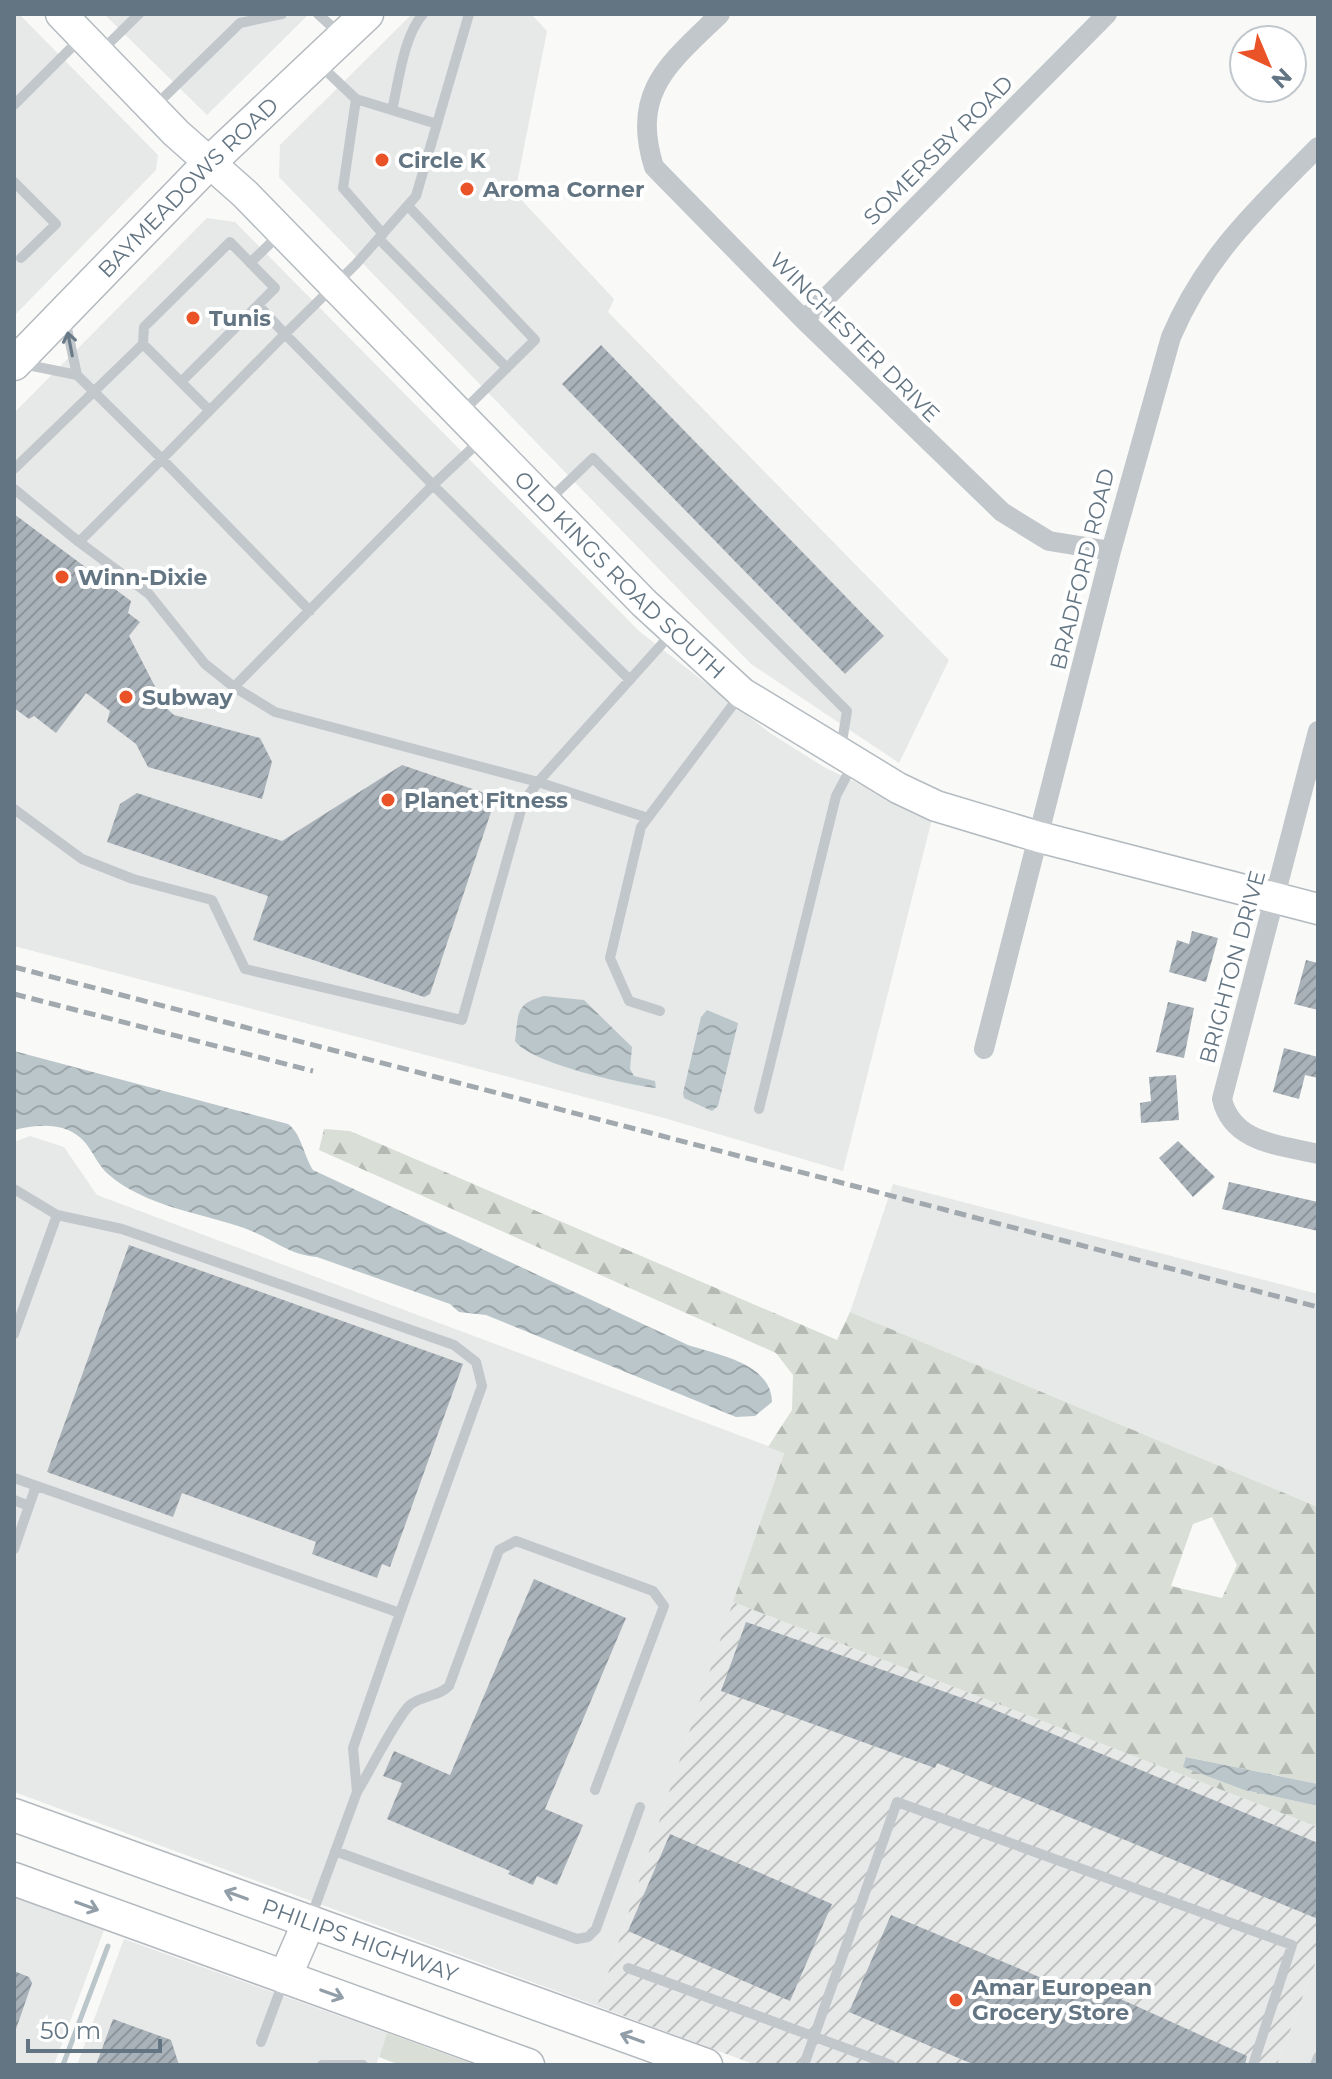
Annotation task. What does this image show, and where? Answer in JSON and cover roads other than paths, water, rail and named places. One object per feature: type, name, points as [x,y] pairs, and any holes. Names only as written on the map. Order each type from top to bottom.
[{"type":"main road","name":"BAYMEADOWS ROAD","points":[[15,363],[209,163],[367,14]]},
{"type":"main road","name":"PHILIPS HIGHWAY","points":[[14,1815],[706,2065]]},
{"type":"main road","points":[[14,1879],[528,2065]]},
{"type":"main road","points":[[285,1977],[309,1922]]},
{"type":"street","name":"OLD KINGS ROAD SOUTH","points":[[61,14],[152,109],[283,232],[673,631],[742,693],[847,758],[936,806],[1039,837],[1318,909]]},
{"type":"street","name":"WINCHESTER DRIVE","points":[[720,14],[665,69],[654,86],[646,112],[646,141],[654,167],[670,187],[804,320],[1002,512],[1049,541],[1111,551]]},
{"type":"street","name":"SOMERSBY ROAD","points":[[804,320],[1107,14]]},
{"type":"street","name":"BRADFORD ROAD","points":[[984,1049],[1159,369],[1183,308],[1231,235],[1318,147]]},
{"type":"street","name":"BRIGHTON DRIVE","points":[[1318,731],[1222,1099],[1226,1116],[1238,1130],[1254,1138],[1318,1154]]},
{"type":"lane","points":[[14,105],[91,45],[139,14]]},
{"type":"lane","points":[[152,109],[240,23],[282,14]]},
{"type":"lane","points":[[318,14],[343,37]]},
{"type":"lane","points":[[392,110],[404,61],[417,21],[423,14]]},
{"type":"lane","points":[[79,542],[335,285],[416,196],[469,14]]},
{"type":"lane","points":[[317,62],[356,99],[437,124]]},
{"type":"lane","points":[[356,99],[343,188],[381,236],[507,368]]},
{"type":"lane","points":[[14,182],[56,224],[18,258]]},
{"type":"lane","points":[[408,206],[535,340],[459,415]]},
{"type":"lane","points":[[250,263],[283,232]]},
{"type":"lane","points":[[14,469],[143,344],[144,327],[230,242],[275,288],[181,382]]},
{"type":"lane","points":[[258,305],[433,485],[630,680]]},
{"type":"lane","points":[[64,312],[77,375]]},
{"type":"lane","points":[[143,344],[209,410]]},
{"type":"lane","points":[[15,363],[77,375],[310,611]]},
{"type":"lane","points":[[234,687],[483,438]]},
{"type":"lane","points":[[546,503],[593,458],[847,711],[847,758],[759,1109]]},
{"type":"lane","points":[[14,489],[149,594],[205,664],[234,687],[275,712],[538,782],[648,818]]},
{"type":"lane","points":[[14,809],[82,859],[133,879],[212,900],[245,969],[462,1020],[523,803],[538,782],[673,631]]},
{"type":"lane","points":[[660,1011],[629,1001],[610,958],[641,827],[742,693]]},
{"type":"lane","points":[[14,1189],[57,1215],[122,1229],[454,1345],[476,1362],[482,1386],[353,1748],[357,1792]]},
{"type":"lane","points":[[14,1334],[57,1215]]},
{"type":"lane","points":[[14,1478],[400,1613]]},
{"type":"lane","points":[[14,1549],[36,1486]]},
{"type":"lane","points":[[14,1500],[29,1506]]},
{"type":"lane","points":[[309,1922],[357,1792],[403,1712],[418,1699],[442,1693],[449,1686],[499,1550],[516,1541],[653,1591],[664,1606],[595,1790]]},
{"type":"lane","points":[[804,2065],[897,1802],[1292,1945],[1253,2065]]},
{"type":"lane","points":[[335,1851],[577,1939],[588,1937],[596,1929],[640,1807]]},
{"type":"lane","points":[[628,1968],[891,2065]]},
{"type":"lane","points":[[261,2042],[285,1977]]},
{"type":"lane","points":[[1315,2065],[1318,2057]]},
{"type":"lane","points":[[322,2065],[363,2065]]},
{"type":"water","points":[[544,996],[584,1000],[632,1047],[630,1069],[634,1076],[655,1081],[656,1088],[581,1072],[524,1049],[515,1041],[520,1011],[527,1003]]},
{"type":"water","points":[[707,1010],[738,1023],[718,1106],[712,1111],[684,1098],[683,1093],[701,1017]]},
{"type":"water","points":[[14,1051],[288,1124],[296,1133],[313,1170],[688,1345],[753,1369],[763,1378],[772,1402],[755,1416],[736,1417],[486,1315],[459,1312],[450,1304],[317,1257],[297,1253],[244,1228],[138,1194],[108,1174],[76,1134],[48,1126],[14,1130]]},
{"type":"water","points":[[1186,1757],[1318,1784],[1318,1806],[1244,1790],[1183,1767]]},
{"type":"waterway","points":[[63,2065],[108,1946]]},
{"type":"railway","points":[[14,967],[1318,1307]]},
{"type":"railway","points":[[14,994],[313,1071]]},
{"type":"place","name":"Circle K","points":[[382,160]]},
{"type":"place","name":"Aroma Corner","points":[[467,189]]},
{"type":"place","name":"Tunis","points":[[193,318]]},
{"type":"place","name":"Winn-Dixie","points":[[62,577]]},
{"type":"place","name":"Subway","points":[[126,697]]},
{"type":"place","name":"Planet Fitness","points":[[388,800]]},
{"type":"place","name":"Amar European Grocery Store","points":[[956,2000]]}]
